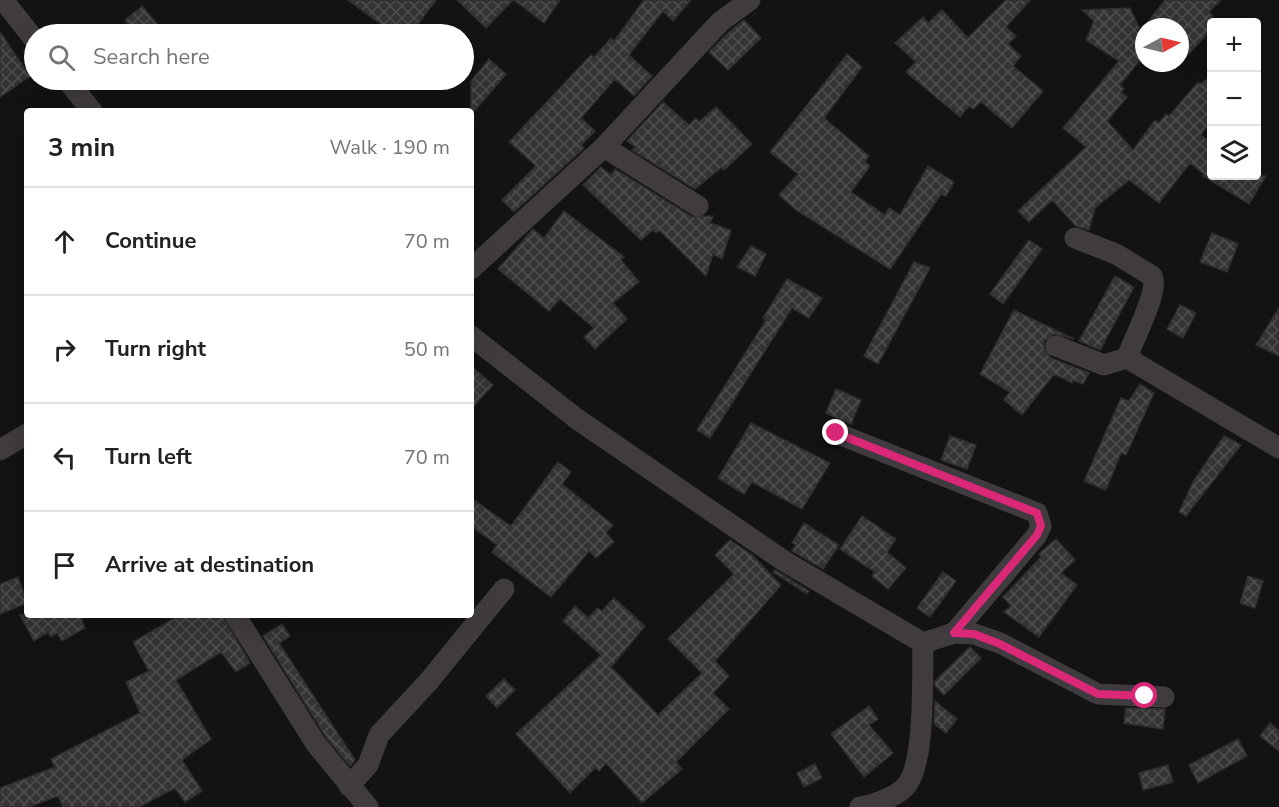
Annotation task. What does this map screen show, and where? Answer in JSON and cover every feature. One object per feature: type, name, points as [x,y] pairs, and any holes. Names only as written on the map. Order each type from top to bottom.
[{"type":"street","points":[[3,0],[24,26]]},
{"type":"street","points":[[474,266],[604,147],[696,45],[720,22],[750,0]]},
{"type":"street","points":[[75,90],[90,108]]},
{"type":"street","points":[[604,147],[698,206]]},
{"type":"street","points":[[1074,238],[1116,254],[1152,276],[1155,281],[1152,299],[1127,358]]},
{"type":"street","points":[[474,338],[577,418],[784,561],[923,643],[954,633],[974,634],[1000,644],[1098,694],[1164,697]]},
{"type":"street","points":[[1056,346],[1104,365],[1127,358],[1279,448]]},
{"type":"street","points":[[836,433],[1037,513],[1041,526],[1037,535],[954,633]]},
{"type":"street","points":[[0,450],[24,436]]},
{"type":"street","points":[[349,786],[368,765],[380,735],[429,681],[504,589]]},
{"type":"street","points":[[237,618],[316,744],[368,807]]},
{"type":"street","points":[[860,807],[889,798],[907,785],[919,753],[923,643]]},
{"type":"building","points":[[348,0],[436,0],[418,24],[380,24]]},
{"type":"building","points":[[457,0],[513,0],[486,28]]},
{"type":"building","points":[[514,0],[560,0],[544,23]]},
{"type":"building","points":[[644,0],[691,0],[673,21],[663,11],[629,55],[652,76],[634,96],[615,79],[581,118],[595,131],[581,145],[584,148],[514,212],[502,200],[536,166],[509,142],[591,55],[594,57],[611,38],[614,41]]},
{"type":"building","points":[[1006,0],[1030,0],[1006,27],[1016,36],[1008,44],[1021,56],[1013,66],[1043,91],[1012,128],[981,102],[973,109],[969,106],[960,117],[906,72],[916,62],[895,43],[923,17],[928,23],[942,10],[968,38]]},
{"type":"building","points":[[1165,0],[1221,0],[1209,12],[1212,18],[1207,18],[1207,34],[1189,53],[1189,18],[1151,18]]},
{"type":"building","points":[[142,6],[157,24],[128,24],[125,20]]},
{"type":"building","points":[[1130,8],[1135,19],[1135,66],[1120,85],[1124,89],[1121,92],[1127,97],[1107,121],[1133,150],[1155,120],[1159,123],[1166,114],[1169,116],[1198,82],[1200,84],[1207,79],[1207,126],[1201,135],[1207,139],[1207,178],[1190,163],[1159,203],[1129,180],[1095,208],[1089,230],[1076,226],[1052,200],[1029,222],[1018,211],[1086,147],[1063,128],[1119,61],[1086,40],[1094,21],[1082,10]]},
{"type":"building","points":[[744,20],[761,38],[728,70],[709,52]]},
{"type":"building","points":[[0,32],[24,67],[24,80],[0,97]]},
{"type":"building","points":[[847,54],[862,67],[824,118],[869,156],[865,162],[870,166],[851,192],[885,215],[889,208],[900,215],[928,166],[954,182],[946,196],[941,194],[890,269],[796,210],[779,195],[798,174],[770,152]]},
{"type":"building","points":[[489,59],[506,74],[474,111],[474,108],[471,108],[471,90],[474,90],[474,77]]},
{"type":"building","points":[[663,102],[689,125],[696,118],[699,122],[716,107],[752,144],[724,170],[722,167],[695,189],[632,150],[635,147],[627,141]]},
{"type":"building","points":[[601,167],[611,175],[615,169],[692,217],[713,216],[710,223],[731,230],[722,259],[713,254],[706,276],[659,230],[656,233],[653,230],[641,240],[583,185]]},
{"type":"building","points":[[1261,176],[1266,176],[1249,204],[1210,180],[1261,180]]},
{"type":"building","points":[[564,211],[624,257],[621,260],[639,282],[613,303],[627,319],[595,349],[584,337],[594,328],[560,299],[549,311],[498,269],[533,229],[544,238]]},
{"type":"building","points":[[1212,233],[1238,244],[1227,272],[1200,262]]},
{"type":"building","points":[[1029,240],[1042,249],[1003,304],[990,294]]},
{"type":"building","points":[[751,246],[766,254],[755,276],[737,267]]},
{"type":"building","points":[[914,262],[930,268],[878,364],[864,356]]},
{"type":"building","points":[[1115,276],[1134,287],[1100,350],[1079,341]]},
{"type":"building","points":[[787,279],[822,298],[809,318],[792,308],[710,438],[697,430],[766,320],[763,318]]},
{"type":"building","points":[[1180,305],[1196,313],[1183,338],[1167,329]]},
{"type":"building","points":[[1279,308],[1279,356],[1256,345]]},
{"type":"building","points":[[1014,310],[1074,339],[1054,334],[1044,341],[1044,348],[1051,358],[1089,373],[1083,384],[1073,380],[1072,383],[1054,374],[1022,415],[1004,400],[1010,392],[980,374]]},
{"type":"building","points":[[474,369],[493,385],[474,406]]},
{"type":"building","points":[[1140,384],[1154,393],[1126,455],[1121,453],[1106,490],[1084,481],[1121,398],[1129,401]]},
{"type":"building","points":[[836,389],[861,400],[851,424],[826,413]]},
{"type":"building","points":[[751,423],[830,463],[802,509],[752,482],[744,494],[718,478]]},
{"type":"building","points":[[950,436],[976,445],[967,469],[941,460]]},
{"type":"building","points":[[1224,436],[1241,445],[1186,516],[1179,512],[1194,480]]},
{"type":"building","points":[[558,462],[571,472],[562,484],[613,525],[606,533],[614,542],[596,558],[589,551],[551,597],[492,552],[497,545],[474,528],[474,500],[511,526]]},
{"type":"building","points":[[862,516],[896,539],[887,552],[906,568],[888,589],[872,576],[875,572],[840,549]]},
{"type":"building","points":[[804,523],[839,545],[823,569],[792,551],[796,545],[792,543]]},
{"type":"building","points":[[1056,539],[1075,560],[1061,573],[1077,585],[1039,637],[1004,612],[1011,606],[1003,597],[1041,557],[1039,554]]},
{"type":"building","points":[[730,540],[752,555],[781,585],[715,661],[729,676],[713,693],[729,709],[676,762],[682,769],[642,803],[606,763],[599,771],[595,768],[570,793],[516,734],[601,655],[563,621],[575,606],[588,618],[598,608],[602,611],[614,598],[645,626],[611,667],[658,715],[702,673],[668,639],[734,574],[715,555]]},
{"type":"building","points":[[775,570],[809,591],[807,594],[773,572]]},
{"type":"building","points":[[943,572],[956,581],[930,617],[917,608]]},
{"type":"building","points":[[1248,576],[1263,581],[1255,608],[1240,603]]},
{"type":"building","points":[[18,577],[24,594],[24,604],[0,614],[0,584]]},
{"type":"building","points":[[20,615],[24,615],[24,618],[83,618],[81,619],[85,628],[62,641],[57,633],[51,637],[48,632],[34,641]]},
{"type":"building","points":[[175,618],[224,618],[250,663],[236,672],[221,652],[176,680],[211,739],[182,760],[202,791],[185,802],[175,788],[139,807],[63,807],[58,796],[29,807],[0,807],[0,788],[55,767],[51,759],[140,713],[126,682],[149,671],[133,642]]},
{"type":"building","points":[[282,624],[290,636],[279,643],[355,760],[350,766],[326,737],[263,636]]},
{"type":"building","points":[[970,647],[981,658],[944,695],[935,686],[935,681]]},
{"type":"building","points":[[504,679],[515,690],[497,708],[486,696]]},
{"type":"building","points":[[935,701],[957,719],[946,733],[934,724]]},
{"type":"building","points":[[869,706],[878,719],[869,725],[893,753],[864,777],[831,734]]},
{"type":"building","points":[[1126,708],[1165,709],[1163,729],[1124,723]]},
{"type":"building","points":[[1270,723],[1279,731],[1279,751],[1260,736]]},
{"type":"building","points":[[1238,739],[1247,756],[1198,783],[1189,765]]},
{"type":"building","points":[[815,764],[822,778],[804,787],[797,773]]},
{"type":"building","points":[[1168,765],[1173,782],[1143,790],[1139,773]]},
{"type":"route","points":[[836,433],[1024,506],[1037,513],[1041,519],[1037,535],[954,633],[974,634],[1000,644],[1098,694],[1145,696]]}]
